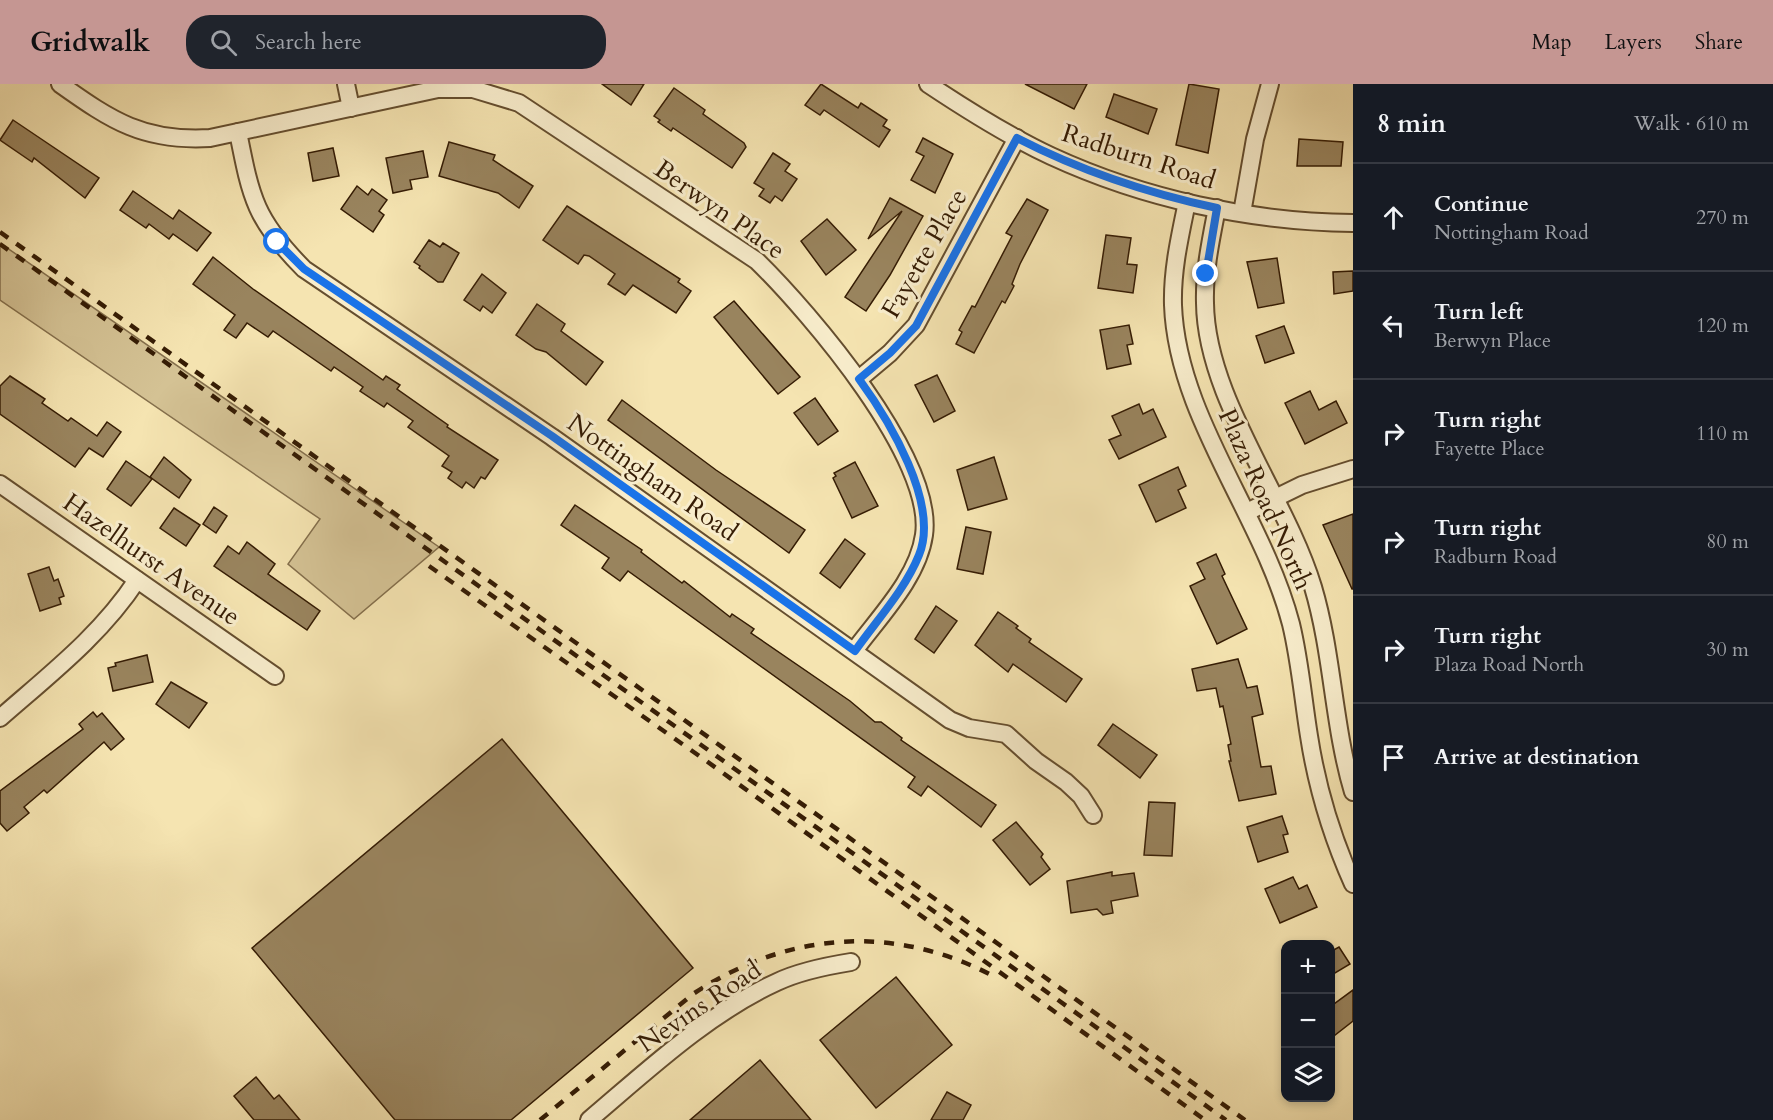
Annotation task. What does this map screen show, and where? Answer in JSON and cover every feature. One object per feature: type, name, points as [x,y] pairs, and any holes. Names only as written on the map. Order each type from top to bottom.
[{"type":"street","name":"Berwyn Place","points":[[60,84],[106,117],[128,128],[155,136],[182,140],[210,138],[438,89],[474,86],[519,103],[757,261],[777,281],[859,379],[884,417],[913,476],[924,514],[924,534],[913,569],[855,651]]},
{"type":"street","points":[[346,84],[351,108]]},
{"type":"street","name":"Radburn Road","points":[[928,84],[1017,138],[1082,169],[1187,202],[1242,213],[1278,219],[1353,223]]},
{"type":"street","points":[[1242,213],[1255,139],[1270,84]]},
{"type":"street","name":"Nottingham Road","points":[[238,132],[246,174],[261,217],[277,242],[304,269],[552,436],[950,720],[969,728],[1006,734],[1036,761],[1066,782],[1081,796],[1093,815]]},
{"type":"street","name":"Fayette Place","points":[[859,379],[890,353],[916,326],[1017,138]]},
{"type":"street","name":"Plaza Road North","points":[[1187,202],[1174,272],[1173,305],[1180,359],[1196,403],[1271,565],[1291,625],[1321,795],[1340,855],[1353,884]]},
{"type":"street","name":"Plaza Road North","points":[[1217,208],[1205,284],[1211,352],[1228,398],[1300,553],[1322,617],[1353,792]]},
{"type":"street","points":[[1246,512],[1302,485],[1353,469]]},
{"type":"street","name":"Hazelhurst Avenue","points":[[0,484],[275,676]]},
{"type":"street","points":[[0,718],[72,656],[103,624],[137,580]]},
{"type":"street","name":"Nevins Road","points":[[589,1120],[684,1042],[751,995],[804,972],[852,962]]},
{"type":"shaded area","points":[[0,243],[439,547],[354,619],[288,564],[320,519],[0,300]]},
{"type":"building","points":[[602,84],[644,84],[631,105]]},
{"type":"building","points":[[821,84],[858,108],[861,103],[887,120],[883,126],[890,130],[879,147],[824,110],[820,115],[805,105]]},
{"type":"building","points":[[1025,84],[1087,84],[1074,109]]},
{"type":"building","points":[[1189,84],[1219,89],[1208,153],[1176,145]]},
{"type":"building","points":[[674,88],[705,110],[703,114],[744,143],[746,147],[732,168],[673,128],[671,131],[658,122],[660,120],[654,116]]},
{"type":"building","points":[[1114,94],[1157,109],[1148,134],[1106,117]]},
{"type":"building","points":[[13,120],[99,178],[85,198],[34,158],[32,162],[0,140]]},
{"type":"building","points":[[923,138],[953,154],[935,193],[911,180],[924,156],[916,152]]},
{"type":"building","points":[[1299,139],[1343,142],[1341,166],[1297,166]]},
{"type":"building","points":[[449,142],[495,155],[493,160],[533,186],[519,208],[498,193],[439,176]]},
{"type":"building","points":[[333,148],[339,176],[313,181],[308,153]]},
{"type":"building","points":[[423,151],[428,177],[410,180],[412,189],[393,193],[386,158]]},
{"type":"building","points":[[773,153],[790,164],[785,171],[797,179],[782,201],[775,196],[770,203],[759,196],[764,189],[754,183]]},
{"type":"building","points":[[357,186],[368,195],[372,189],[387,200],[379,211],[384,215],[373,232],[341,209]]},
{"type":"building","points":[[133,191],[173,219],[179,210],[211,233],[197,251],[173,234],[169,239],[149,224],[146,228],[120,210]]},
{"type":"building","points":[[890,198],[923,216],[890,275],[866,311],[845,297],[902,211],[868,239]]},
{"type":"building","points":[[1027,199],[1048,210],[1020,264],[1012,284],[1014,286],[1005,303],[1002,301],[974,353],[956,344],[962,332],[959,330],[972,306],[975,307],[1012,236],[1006,233]]},
{"type":"building","points":[[567,206],[680,279],[678,282],[691,291],[676,313],[633,285],[625,295],[608,284],[615,274],[589,256],[584,255],[578,264],[543,240]]},
{"type":"building","points":[[827,219],[856,250],[826,275],[801,241]]},
{"type":"building","points":[[1106,235],[1131,238],[1127,264],[1137,265],[1133,293],[1098,288]]},
{"type":"building","points":[[429,240],[440,247],[443,243],[459,253],[443,282],[438,282],[414,262]]},
{"type":"building","points":[[213,257],[253,289],[383,380],[386,376],[400,385],[397,389],[448,425],[447,427],[498,460],[485,479],[481,477],[474,488],[466,482],[462,488],[448,478],[452,472],[442,466],[449,456],[408,427],[413,421],[387,403],[384,407],[360,391],[363,387],[334,367],[331,371],[273,331],[268,337],[247,323],[236,338],[224,330],[235,315],[193,284]]},
{"type":"building","points":[[1277,258],[1284,303],[1258,308],[1247,262]]},
{"type":"building","points":[[1353,271],[1353,291],[1334,294],[1333,272]]},
{"type":"building","points":[[482,274],[506,293],[492,313],[483,306],[480,311],[464,300]]},
{"type":"building","points":[[734,301],[800,377],[778,394],[714,317]]},
{"type":"building","points":[[537,304],[565,324],[561,331],[603,362],[586,385],[546,352],[536,349],[516,335]]},
{"type":"building","points":[[1129,325],[1133,344],[1127,345],[1131,364],[1107,369],[1100,330]]},
{"type":"building","points":[[1284,326],[1294,353],[1265,363],[1256,336]]},
{"type":"building","points":[[937,375],[955,411],[934,422],[915,385]]},
{"type":"building","points":[[10,376],[45,399],[42,403],[68,421],[71,418],[97,436],[107,422],[121,432],[103,457],[89,448],[75,467],[0,414],[0,386]]},
{"type":"building","points":[[1310,391],[1319,410],[1336,401],[1347,423],[1305,444],[1285,403]]},
{"type":"building","points":[[815,398],[838,431],[818,445],[794,413]]},
{"type":"building","points":[[622,400],[716,470],[805,530],[789,553],[608,420]]},
{"type":"building","points":[[1139,404],[1143,414],[1153,409],[1166,437],[1119,459],[1109,440],[1121,435],[1112,416]]},
{"type":"building","points":[[164,457],[191,480],[179,498],[150,477]]},
{"type":"building","points":[[994,457],[1007,499],[968,510],[957,470]]},
{"type":"building","points":[[126,461],[152,479],[131,506],[107,489]]},
{"type":"building","points":[[855,462],[878,506],[852,518],[833,478],[836,476],[834,473]]},
{"type":"building","points":[[1178,467],[1186,486],[1178,490],[1186,508],[1156,522],[1139,485]]},
{"type":"building","points":[[575,505],[642,550],[641,552],[682,583],[684,581],[730,617],[732,614],[754,629],[751,633],[850,701],[875,722],[881,722],[902,738],[901,740],[996,805],[981,827],[928,786],[921,796],[908,787],[915,777],[628,571],[620,581],[602,568],[609,558],[561,525]]},
{"type":"building","points":[[214,507],[227,516],[216,533],[203,524]]},
{"type":"building","points":[[174,508],[200,525],[186,546],[160,528]]},
{"type":"building","points":[[1353,514],[1353,589],[1352,589],[1323,525]]},
{"type":"building","points":[[966,527],[991,532],[983,574],[957,569]]},
{"type":"building","points":[[845,539],[865,554],[840,588],[820,573]]},
{"type":"building","points":[[247,542],[275,564],[268,574],[320,611],[307,630],[214,566],[228,546],[239,554]]},
{"type":"building","points":[[1216,554],[1225,574],[1222,576],[1247,629],[1217,644],[1190,586],[1205,579],[1197,563]]},
{"type":"building","points":[[49,567],[54,581],[58,579],[64,596],[59,598],[61,604],[40,611],[28,574]]},
{"type":"building","points":[[936,606],[957,621],[934,653],[915,639]]},
{"type":"building","points":[[998,612],[1018,626],[1016,628],[1031,639],[1029,642],[1082,679],[1066,702],[1013,664],[1008,672],[975,645]]},
{"type":"building","points":[[147,655],[153,682],[113,691],[108,668],[116,666],[115,663]]},
{"type":"building","points":[[1238,659],[1247,688],[1257,686],[1263,714],[1252,717],[1261,767],[1271,766],[1276,794],[1239,801],[1229,761],[1231,761],[1228,745],[1231,744],[1223,706],[1220,707],[1216,688],[1197,691],[1192,669]]},
{"type":"building","points":[[171,682],[207,703],[189,728],[156,704]]},
{"type":"building","points":[[93,712],[97,717],[102,713],[124,739],[111,750],[104,742],[47,793],[44,790],[24,807],[29,813],[7,831],[0,823],[0,791],[83,729],[79,724]]},
{"type":"building","points":[[1113,724],[1157,755],[1140,778],[1098,745]]},
{"type":"building","points":[[502,739],[693,968],[511,1120],[395,1120],[252,948]]},
{"type":"building","points":[[1149,802],[1175,803],[1172,856],[1144,855]]},
{"type":"building","points":[[1282,816],[1288,834],[1283,835],[1288,852],[1258,862],[1247,827]]},
{"type":"building","points":[[1016,822],[1043,854],[1041,857],[1050,869],[1030,885],[993,840]]},
{"type":"building","points":[[1112,872],[1112,876],[1134,873],[1138,896],[1111,901],[1113,913],[1103,915],[1097,909],[1071,913],[1067,881]]},
{"type":"building","points":[[1293,877],[1299,889],[1307,885],[1317,907],[1280,923],[1265,889]]},
{"type":"building","points":[[1339,947],[1350,964],[1335,973],[1335,949]]},
{"type":"building","points":[[896,977],[952,1045],[876,1108],[820,1040]]},
{"type":"building","points":[[1353,990],[1353,1021],[1335,1035],[1335,1003]]},
{"type":"building","points":[[760,1060],[811,1120],[690,1120]]},
{"type":"building","points":[[256,1077],[274,1099],[279,1095],[300,1120],[254,1120],[234,1096]]},
{"type":"building","points":[[947,1092],[971,1105],[963,1120],[931,1120]]},
{"type":"railway","points":[[0,232],[1245,1120]]},
{"type":"railway","points":[[0,244],[1226,1120]]},
{"type":"railway","points":[[429,566],[705,760],[1205,1120]]},
{"type":"railway","points":[[540,1120],[693,994],[729,973],[767,957],[804,947],[843,942],[881,942],[920,948],[959,960],[997,978]]},
{"type":"route","points":[[277,242],[304,269],[552,436],[855,651],[913,569],[920,553],[924,534],[924,514],[913,476],[884,417],[859,379],[904,340],[916,326],[1017,138],[1082,169],[1153,193],[1217,208],[1206,274]]}]
